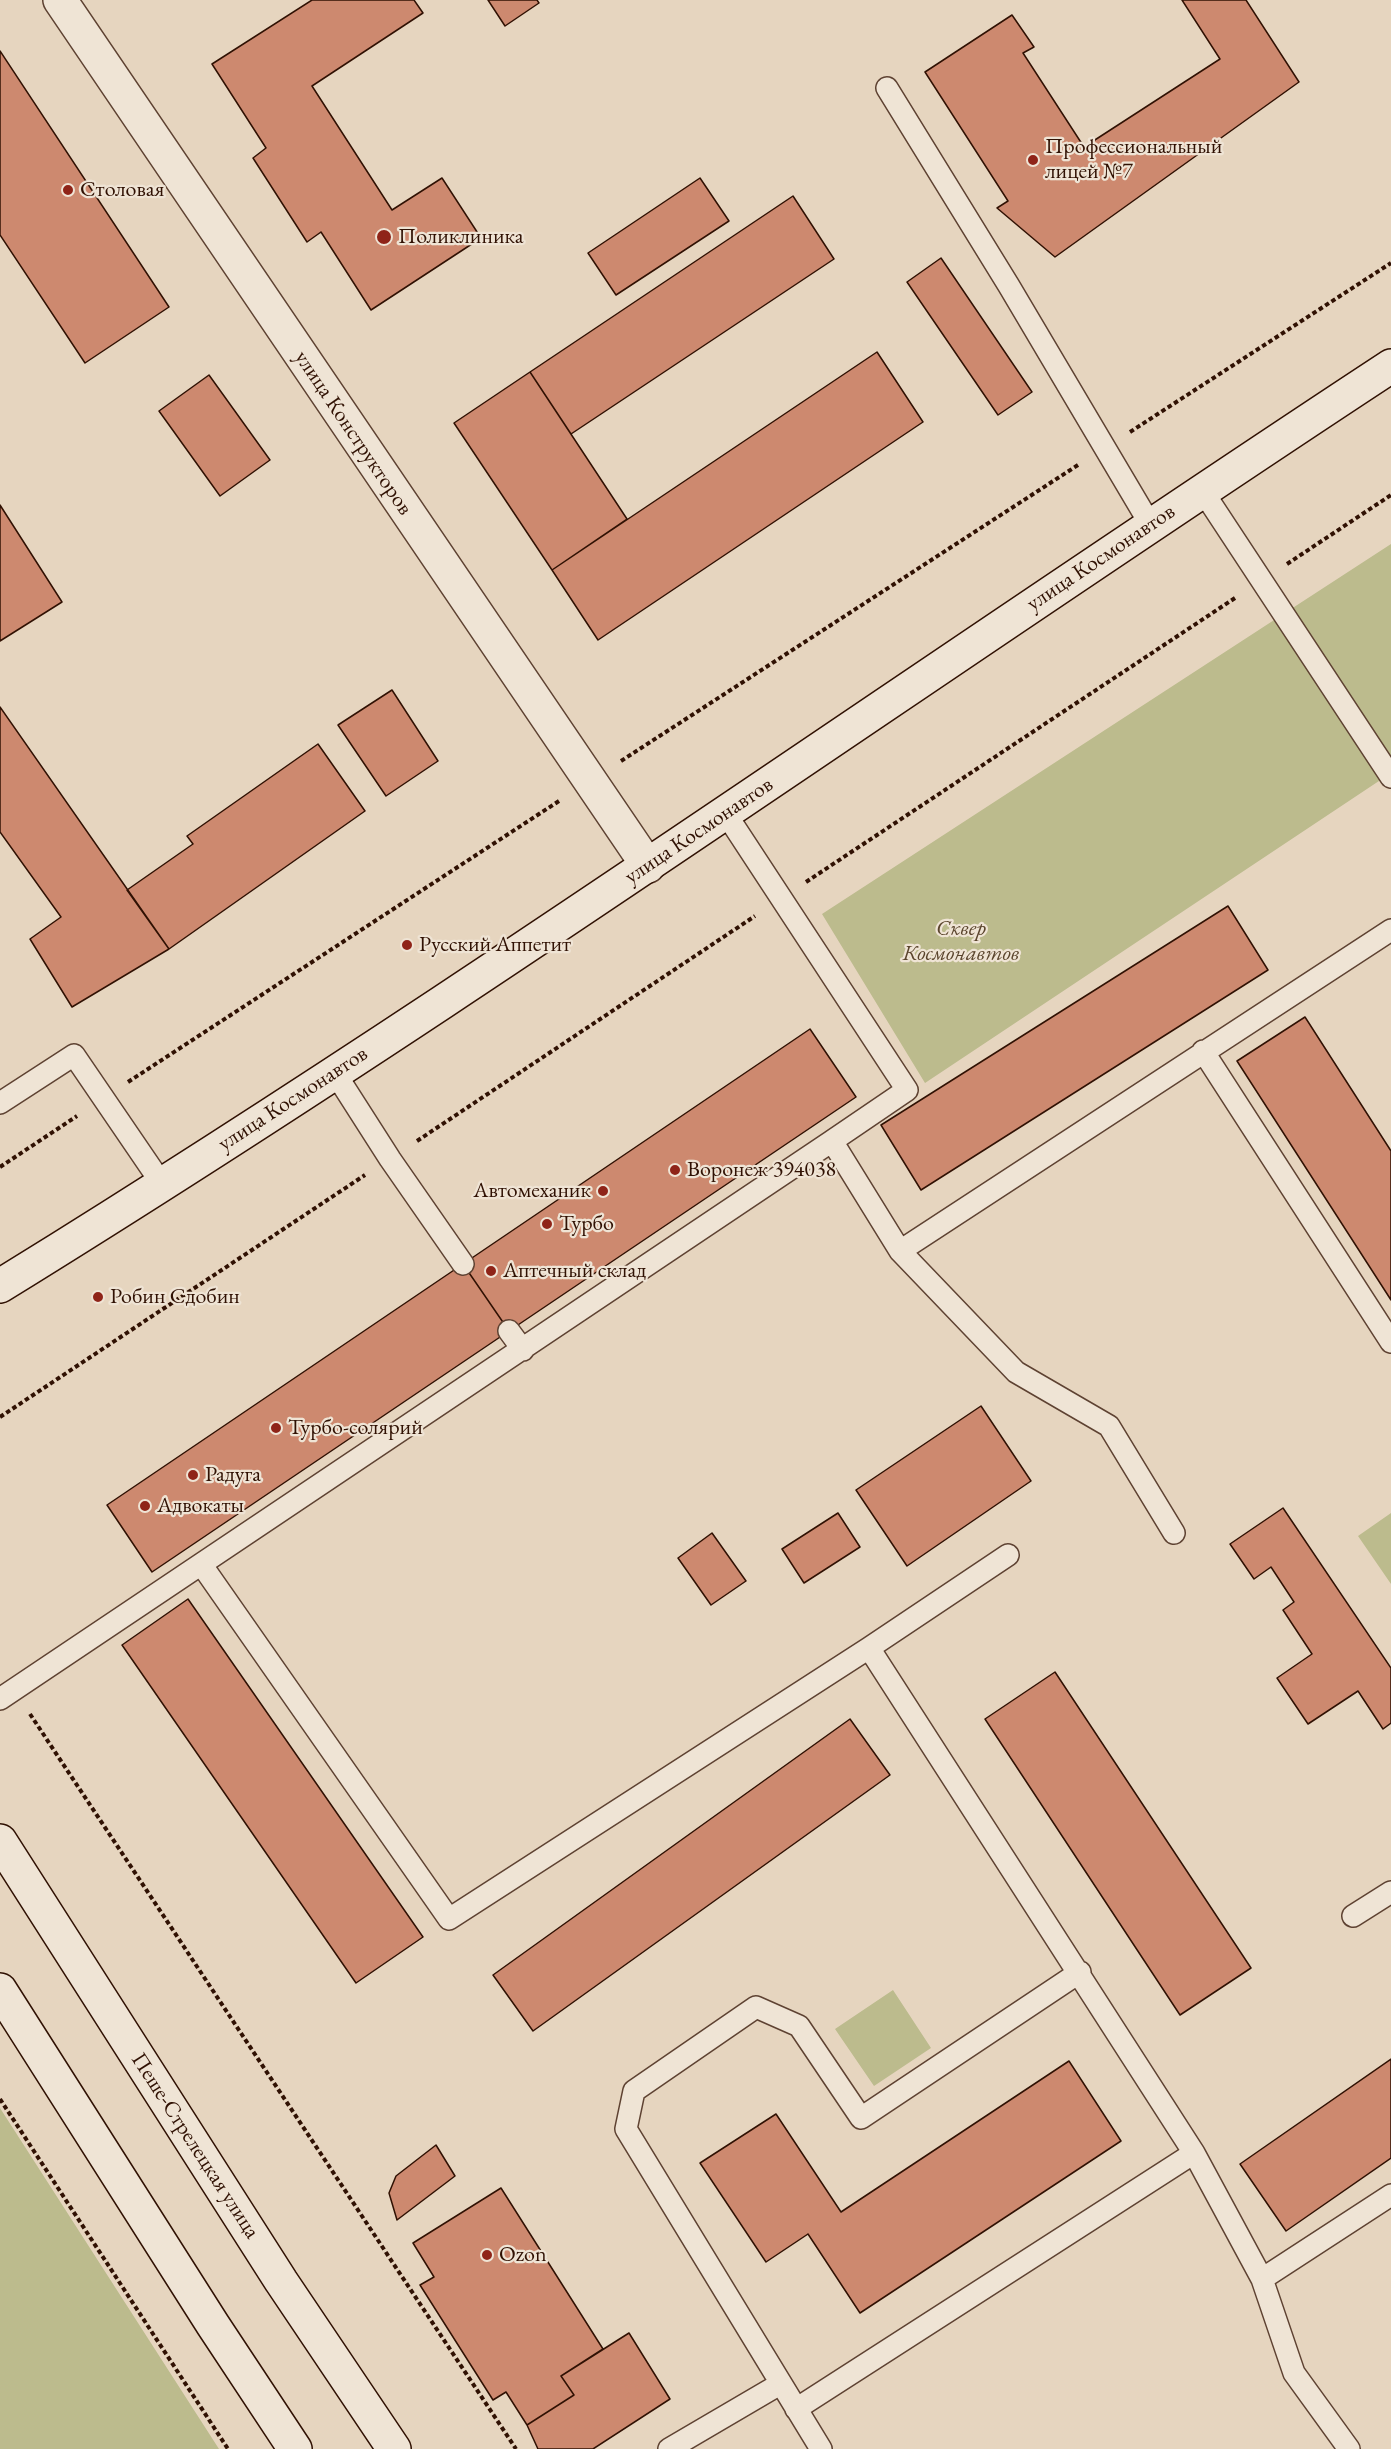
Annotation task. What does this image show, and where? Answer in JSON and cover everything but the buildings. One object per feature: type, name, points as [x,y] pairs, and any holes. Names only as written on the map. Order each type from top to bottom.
[{"type":"main road","name":"улица Конструкторов","points":[[60,0],[648,866]]},
{"type":"main road","name":"улица Космонавтов","points":[[0,1286],[334,1073],[648,866],[1150,524],[1391,366]]},
{"type":"main road","name":"Пеше-Стрелецкая улица","points":[[0,1841],[281,2281],[393,2449]]},
{"type":"main road","points":[[0,1990],[213,2325],[295,2449]]},
{"type":"lane","points":[[887,88],[1009,286],[1150,524]]},
{"type":"lane","points":[[1202,490],[1391,777]]},
{"type":"lane","points":[[7,1694],[523,1350],[907,1090],[726,814]]},
{"type":"lane","points":[[900,1251],[1391,930]]},
{"type":"lane","points":[[1203,1051],[1391,1342]]},
{"type":"lane","points":[[0,1103],[74,1054],[162,1184]]},
{"type":"lane","points":[[334,1073],[463,1264]]},
{"type":"lane","points":[[832,1141],[900,1251],[1016,1372],[1109,1426],[1174,1533]]},
{"type":"lane","points":[[509,1331],[523,1350]]},
{"type":"lane","points":[[201,1564],[449,1919],[869,1648],[1008,1555]]},
{"type":"lane","points":[[869,1648],[1080,1972],[1194,2153],[1262,2279],[1294,2373],[1349,2449]]},
{"type":"lane","points":[[1353,1916],[1391,1892]]},
{"type":"lane","points":[[821,2449],[626,2129],[634,2091],[756,2007],[800,2026],[861,2118],[1080,1972]]},
{"type":"lane","points":[[796,2409],[1194,2153]]},
{"type":"lane","points":[[1262,2279],[1391,2195]]},
{"type":"lane","points":[[669,2449],[780,2384]]},
{"type":"path","points":[[0,1167],[590,781],[1391,263]]},
{"type":"path","points":[[0,1417],[1391,495]]},
{"type":"path","points":[[7,1694],[516,2449]]},
{"type":"path","points":[[0,2099],[228,2449]]},
{"type":"green space","name":"Сквер Космонавтов","points":[[1391,544],[1391,773],[925,1083],[822,914]]},
{"type":"green space","points":[[1391,1513],[1391,1584],[1358,1536]]},
{"type":"green space","points":[[893,1990],[931,2048],[874,2086],[835,2029]]},
{"type":"green space","points":[[0,2108],[219,2449],[0,2449]]},
{"type":"place","name":"Профессиональный лицей №7","points":[[1033,160]]},
{"type":"place","name":"Столовая","points":[[68,190]]},
{"type":"place","name":"Поликлиника","points":[[384,237]]},
{"type":"place","name":"Русский Аппетит","points":[[407,945]]},
{"type":"place","name":"Воронеж 394038","points":[[675,1170]]},
{"type":"place","name":"Автомеханик","points":[[603,1191]]},
{"type":"place","name":"Турбо","points":[[547,1224]]},
{"type":"place","name":"Аптечный склад","points":[[491,1271]]},
{"type":"place","name":"Робин Сдобин","points":[[98,1297]]},
{"type":"place","name":"Турбо-солярий","points":[[276,1428]]},
{"type":"place","name":"Радуга","points":[[193,1475]]},
{"type":"place","name":"Адвокаты","points":[[145,1506]]},
{"type":"place","name":"Ozon","points":[[487,2255]]}]
